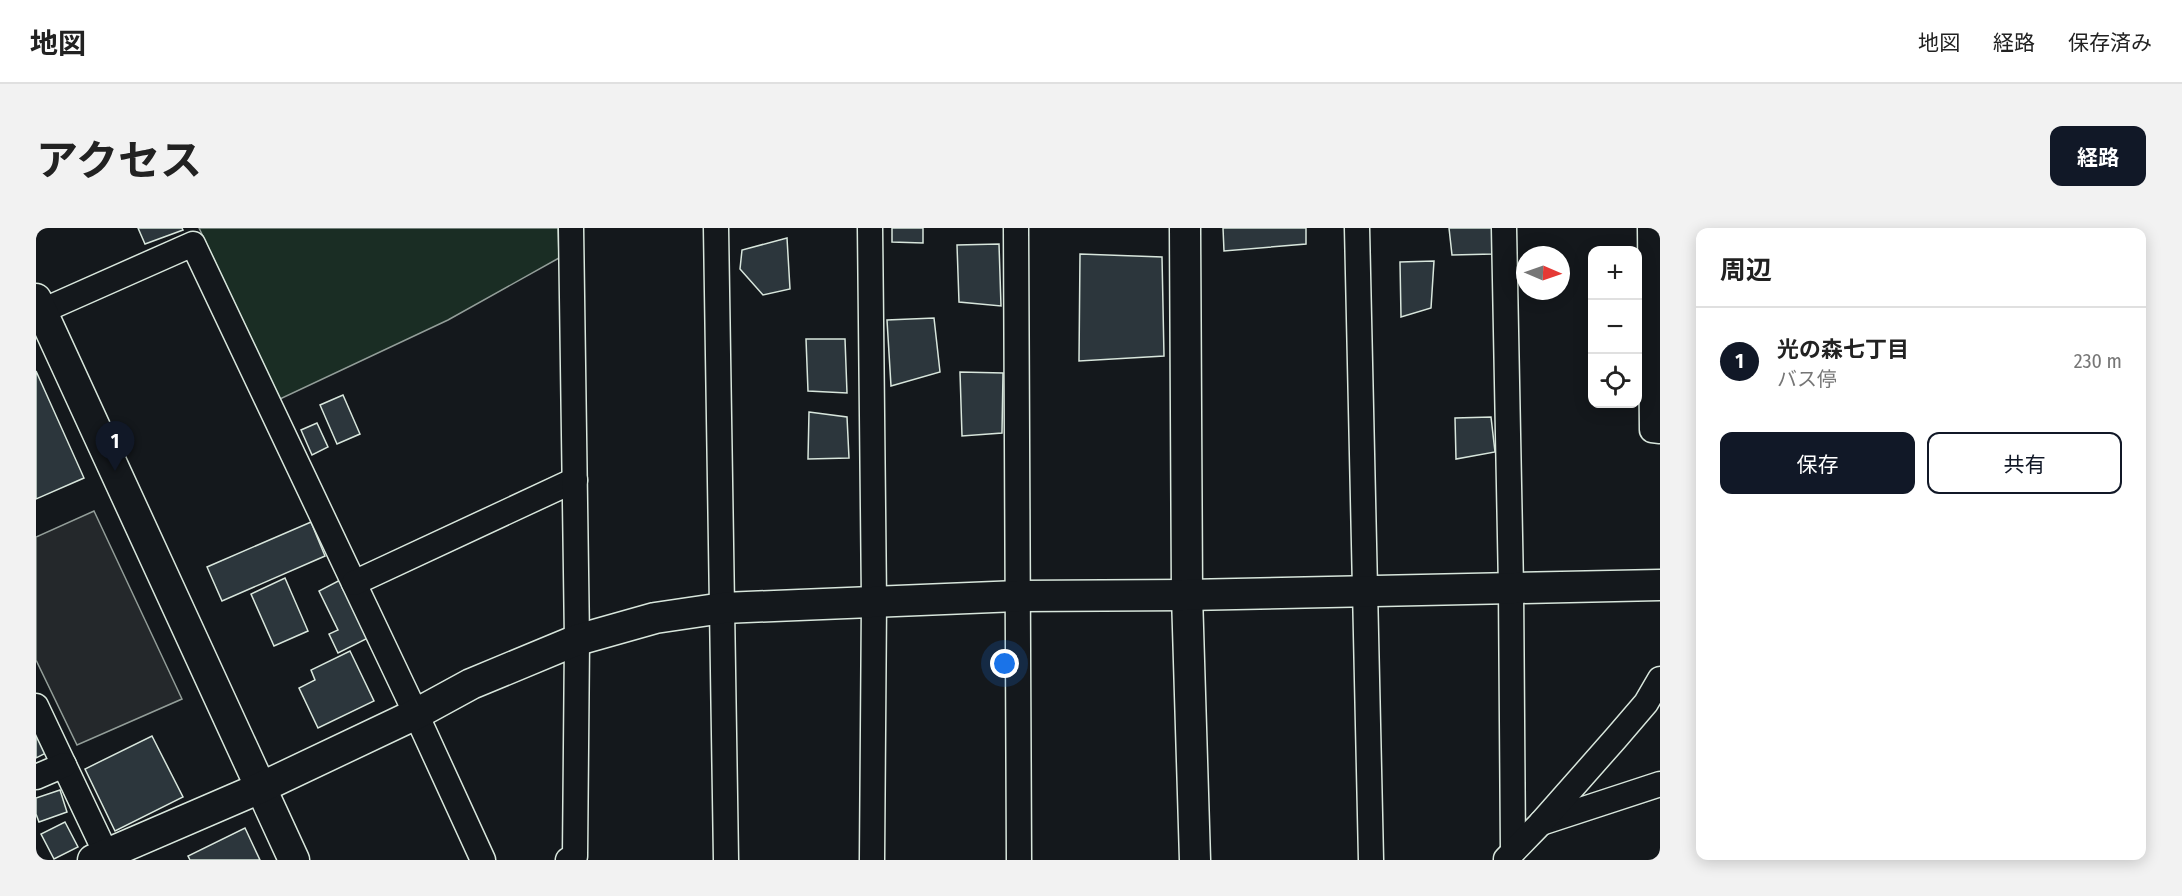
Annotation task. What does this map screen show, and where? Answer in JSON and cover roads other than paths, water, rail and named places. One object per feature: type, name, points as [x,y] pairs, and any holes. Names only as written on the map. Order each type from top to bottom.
[{"type":"street","points":[[568,860],[574,856],[577,640],[571,228]]},
{"type":"street","points":[[716,228],[726,860]]},
{"type":"street","points":[[870,228],[874,601],[872,860]]},
{"type":"street","points":[[1016,228],[1019,860]]},
{"type":"street","points":[[1185,228],[1187,595],[1195,860]]},
{"type":"street","points":[[1357,228],[1371,860]]},
{"type":"street","points":[[1504,228],[1511,588],[1509,856]]},
{"type":"street","points":[[1650,228],[1652,430],[1660,431]]},
{"type":"street","points":[[294,860],[39,305],[193,244],[483,860]]},
{"type":"street","points":[[354,584],[575,480]]},
{"type":"street","points":[[36,706],[64,765],[103,858],[260,788],[416,714],[471,684],[577,640],[655,618],[723,608],[1019,596],[1187,595],[1660,585]]},
{"type":"street","points":[[1509,856],[1541,823],[1646,703],[1660,679]]},
{"type":"street","points":[[36,777],[64,765]]},
{"type":"street","points":[[1541,823],[1660,784]]},
{"type":"place","name":"光の森七丁目","points":[[115,471]]}]
